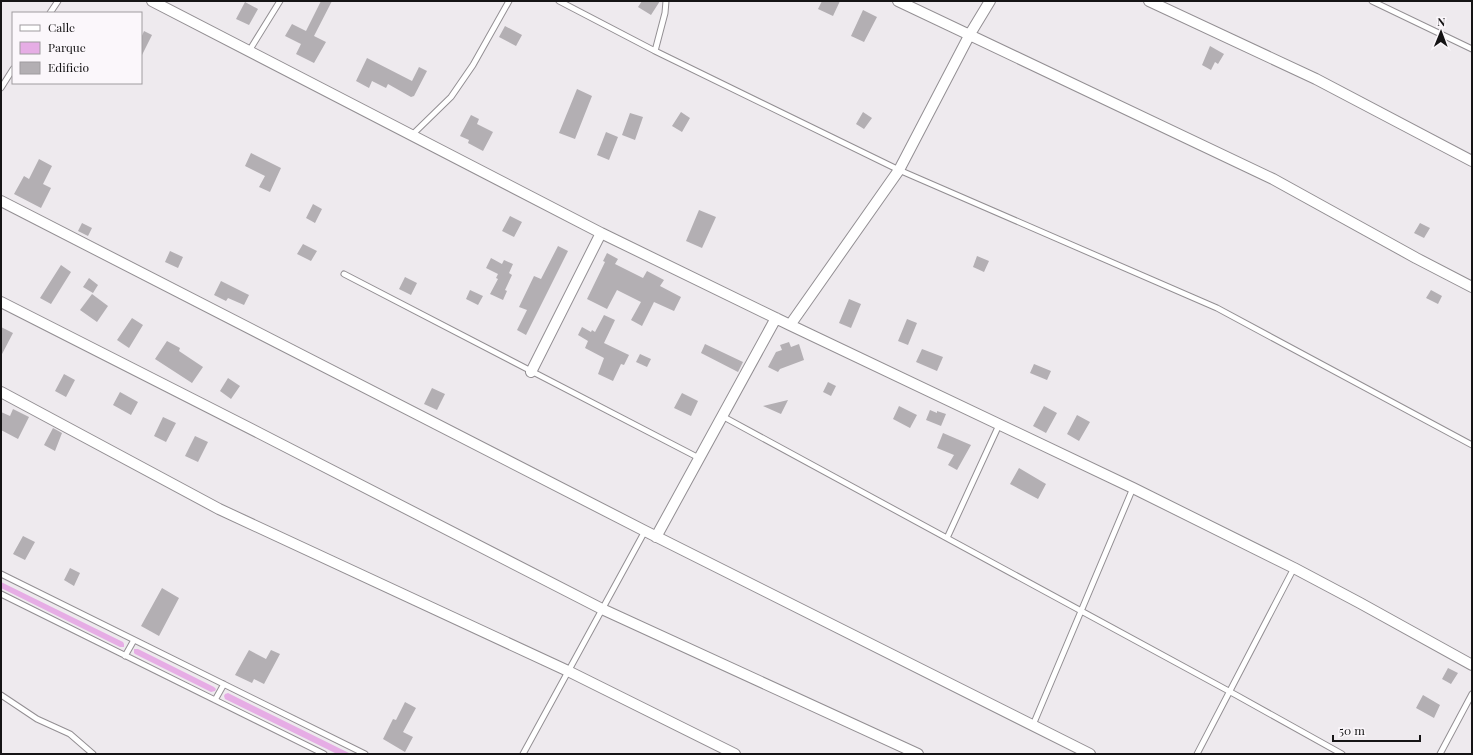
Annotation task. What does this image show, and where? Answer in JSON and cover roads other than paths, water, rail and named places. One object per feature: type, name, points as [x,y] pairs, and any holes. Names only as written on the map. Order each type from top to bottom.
[{"type":"street","points":[[152,1],[601,233],[790,325],[1133,488],[1294,568],[1472,665]]},
{"type":"street","points":[[898,1],[1273,179],[1416,258],[1472,286]]},
{"type":"street","points":[[790,325],[899,170],[970,34],[990,1]]},
{"type":"street","points":[[1149,1],[1316,79],[1472,161]]},
{"type":"street","points":[[1,201],[645,532],[1090,754]]},
{"type":"street","points":[[531,372],[601,233]]},
{"type":"street","points":[[1,302],[602,609],[918,754]]},
{"type":"street","points":[[656,537],[776,318]]},
{"type":"street","points":[[1,392],[219,509],[568,671],[735,754]]},
{"type":"lane","points":[[51,12],[58,1]]},
{"type":"lane","points":[[249,51],[280,1]]},
{"type":"lane","points":[[412,135],[451,97],[473,65],[510,1]]},
{"type":"lane","points":[[559,1],[655,51],[899,170],[1217,308],[1472,445]]},
{"type":"lane","points":[[655,51],[665,13],[666,1]]},
{"type":"lane","points":[[1372,1],[1472,49]]},
{"type":"lane","points":[[1,88],[3,79],[12,70]]},
{"type":"lane","points":[[344,274],[699,458]]},
{"type":"lane","points":[[722,416],[1342,754]]},
{"type":"lane","points":[[947,538],[999,425]]},
{"type":"lane","points":[[1033,726],[1133,488]]},
{"type":"lane","points":[[523,754],[645,532]]},
{"type":"lane","points":[[1198,754],[1294,568]]},
{"type":"lane","points":[[1,574],[365,754]]},
{"type":"lane","points":[[1,594],[324,754]]},
{"type":"lane","points":[[126,656],[134,640]]},
{"type":"lane","points":[[215,700],[224,684]]},
{"type":"lane","points":[[1440,754],[1472,694]]},
{"type":"lane","points":[[1,695],[37,718],[70,734],[93,754]]}]
